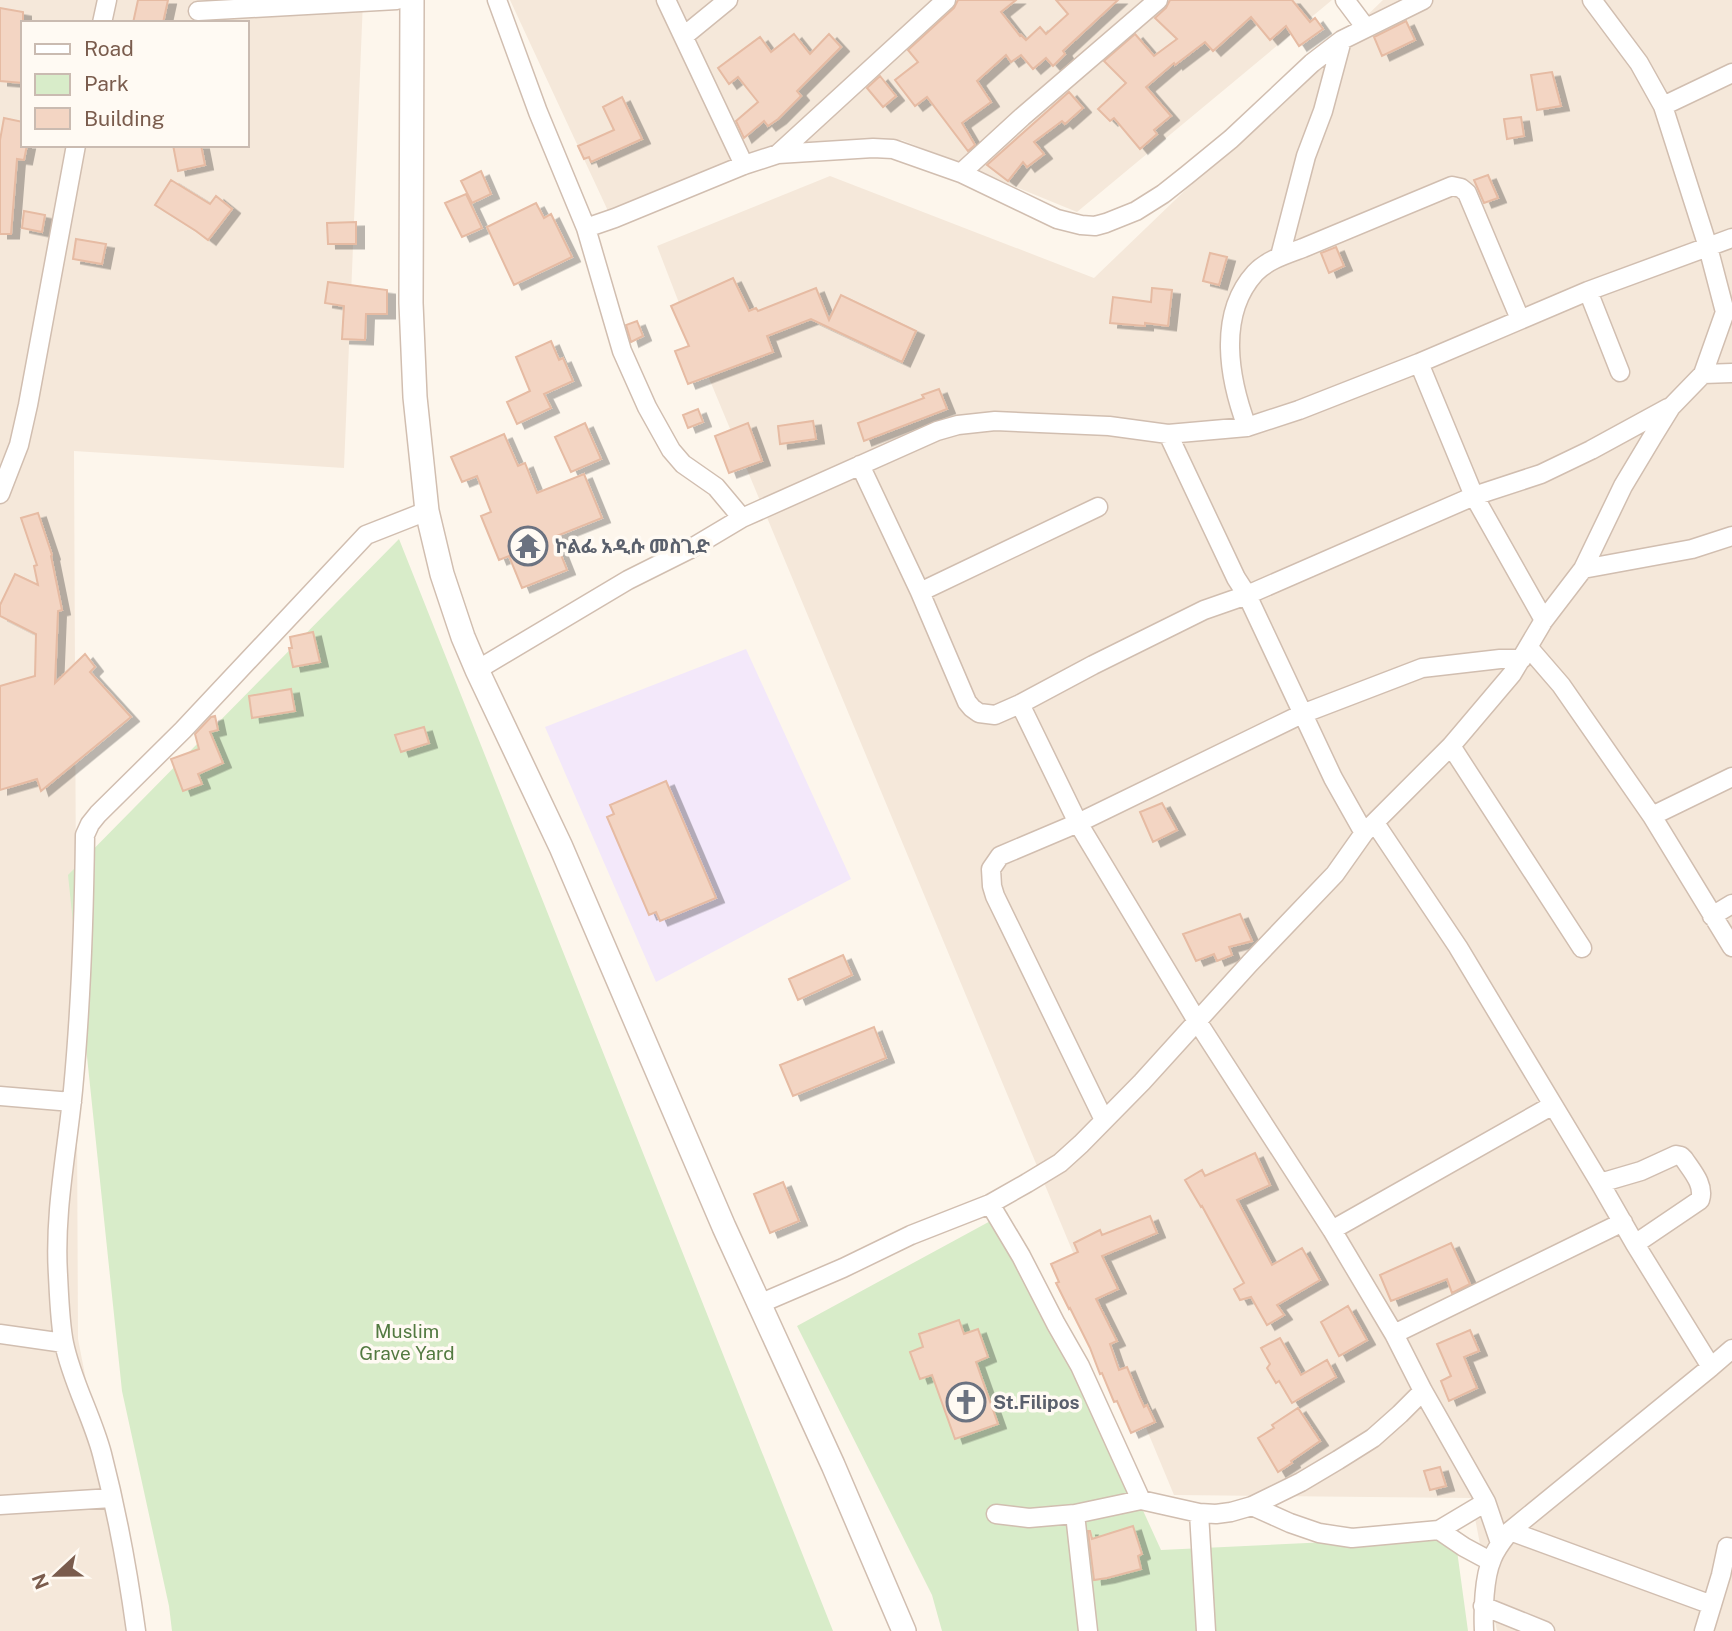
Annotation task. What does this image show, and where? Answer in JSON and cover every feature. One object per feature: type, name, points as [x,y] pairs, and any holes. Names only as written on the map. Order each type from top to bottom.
[{"type":"street","points":[[102,21],[107,0]]},
{"type":"street","points":[[198,11],[397,0]]},
{"type":"street","points":[[412,0],[412,326],[415,397],[427,511],[442,575],[477,670],[566,858],[724,1227],[839,1477],[904,1631]]},
{"type":"street","points":[[497,0],[538,112],[586,228],[622,351],[648,407],[671,450],[683,464],[716,487],[742,518]]},
{"type":"street","points":[[666,0],[744,165]]},
{"type":"street","points":[[684,36],[728,0]]},
{"type":"street","points":[[778,154],[946,0]]},
{"type":"street","points":[[961,173],[1158,0]]},
{"type":"street","points":[[1345,0],[1366,28]]},
{"type":"street","points":[[586,228],[778,154],[873,148],[893,149],[961,173],[1057,219],[1095,226],[1121,218],[1163,194],[1231,139],[1342,40],[1423,0]]},
{"type":"street","points":[[759,1304],[911,1235],[990,1204],[1060,1163],[1104,1120],[1335,874],[1369,828],[1451,746],[1512,674],[1544,621],[1583,569],[1623,486],[1671,407],[1703,374],[1728,317],[1663,106],[1639,63],[1591,0]]},
{"type":"street","points":[[1280,256],[1306,156],[1323,111],[1342,40]]},
{"type":"street","points":[[1663,106],[1732,73]]},
{"type":"street","points":[[0,494],[19,445],[28,405],[76,147]]},
{"type":"street","points":[[1247,428],[1233,378],[1230,357],[1231,326],[1239,295],[1257,271],[1280,256],[1452,186],[1467,193],[1520,319]]},
{"type":"street","points":[[477,670],[628,580],[742,518],[937,431],[958,425],[995,421],[1110,426],[1168,435],[1247,428],[1419,363],[1588,290],[1732,238]]},
{"type":"street","points":[[1588,290],[1620,372]]},
{"type":"street","points":[[1419,363],[1474,496],[1544,621]]},
{"type":"street","points":[[1703,374],[1732,373]]},
{"type":"street","points":[[860,465],[967,702],[979,713],[995,715],[1204,610],[1247,595],[1474,496],[1541,474],[1671,407]]},
{"type":"street","points":[[1168,435],[1333,778],[1458,947],[1635,1244],[1724,1359],[1505,1537],[1490,1561],[1483,1606],[1484,1631]]},
{"type":"street","points":[[919,592],[1098,507]]},
{"type":"street","points":[[136,1631],[130,1584],[102,1452],[64,1343],[58,1274],[57,1236],[62,1169],[72,1102],[82,987],[85,835],[97,814],[202,710],[366,536],[427,511]]},
{"type":"street","points":[[1583,569],[1692,549],[1732,536]]},
{"type":"street","points":[[1104,1120],[995,896],[990,877],[1000,856],[1079,823],[1302,714],[1422,668],[1500,659],[1525,653]]},
{"type":"street","points":[[1525,653],[1561,685],[1652,816],[1732,947]]},
{"type":"street","points":[[1020,704],[1079,823],[1197,1021],[1332,1230],[1394,1334],[1505,1537],[1712,1605]]},
{"type":"street","points":[[1451,746],[1582,948]]},
{"type":"street","points":[[1652,816],[1732,777]]},
{"type":"street","points":[[1712,915],[1732,904]]},
{"type":"street","points":[[0,1096],[72,1102]]},
{"type":"street","points":[[1332,1230],[1553,1105]]},
{"type":"street","points":[[1600,1183],[1641,1171],[1676,1155],[1684,1159],[1701,1187],[1700,1199],[1635,1244]]},
{"type":"street","points":[[990,1204],[1080,1366],[1141,1500]]},
{"type":"street","points":[[1394,1334],[1623,1222]]},
{"type":"street","points":[[0,1334],[64,1343]]},
{"type":"street","points":[[996,1514],[1029,1518],[1075,1514],[1141,1500],[1199,1513],[1223,1513],[1252,1506],[1301,1482],[1373,1438],[1423,1391]]},
{"type":"street","points":[[0,1505],[112,1499]]},
{"type":"street","points":[[1252,1506],[1319,1533],[1352,1538],[1439,1530],[1486,1502]]},
{"type":"street","points":[[1199,1513],[1206,1631]]},
{"type":"street","points":[[1075,1514],[1088,1631]]},
{"type":"street","points":[[1439,1530],[1490,1561]]},
{"type":"street","points":[[1704,1631],[1730,1543]]},
{"type":"street","points":[[1483,1606],[1545,1631]]},
{"type":"shaded area","points":[[0,0],[363,0],[344,468],[74,451],[78,1339],[135,1631],[0,1631]]},
{"type":"shaded area","points":[[510,0],[1332,0],[1077,212],[902,140],[752,153],[615,226]]},
{"type":"shaded area","points":[[1383,0],[1732,0],[1732,1631],[1497,1631],[1471,1498],[1174,1495],[696,347],[657,246],[830,176],[1094,278]]},
{"type":"shaded area","points":[[746,649],[851,879],[656,982],[545,727]]},
{"type":"green space","name":"Muslim Grave Yard","points":[[399,539],[833,1631],[172,1631],[169,1606],[122,1391],[68,875]]},
{"type":"green space","points":[[1007,1212],[1161,1550],[1455,1536],[1468,1631],[942,1631],[932,1595],[797,1326]]},
{"type":"building","points":[[138,0],[168,0],[163,21],[133,21]]},
{"type":"building","points":[[958,0],[1016,0],[1001,12],[1026,40],[1040,27],[1046,34],[1068,14],[1056,0],[1118,0],[1063,51],[1065,54],[1053,66],[1046,58],[1033,69],[1021,55],[1011,62],[1006,55],[977,81],[991,102],[962,123],[975,145],[968,151],[927,97],[915,106],[895,80],[918,62],[908,50],[954,8]]},
{"type":"building","points":[[1170,0],[1292,0],[1310,22],[1315,18],[1323,29],[1299,46],[1286,26],[1270,40],[1251,17],[1213,51],[1205,42],[1175,65],[1174,63],[1146,87],[1171,116],[1154,130],[1157,134],[1140,149],[1114,118],[1110,121],[1098,109],[1126,83],[1104,61],[1135,34],[1154,56],[1177,39],[1155,18]]},
{"type":"building","points":[[0,8],[23,12],[23,21],[21,83],[0,81]]},
{"type":"building","points":[[1406,21],[1415,40],[1382,56],[1374,37]]},
{"type":"building","points":[[794,34],[810,54],[829,34],[841,47],[797,91],[801,96],[778,119],[768,126],[764,121],[744,138],[736,121],[758,102],[738,77],[729,84],[718,68],[760,37],[771,52]]},
{"type":"building","points":[[1552,72],[1561,106],[1537,110],[1531,75]]},
{"type":"building","points":[[880,76],[896,96],[883,107],[867,88]]},
{"type":"building","points":[[1069,92],[1083,108],[1065,124],[1062,121],[1034,142],[1044,154],[1027,167],[1023,162],[1008,181],[987,165]]},
{"type":"building","points":[[622,97],[642,139],[591,162],[589,157],[584,159],[578,146],[614,130],[603,107]]},
{"type":"building","points":[[1521,117],[1524,136],[1507,139],[1504,119]]},
{"type":"building","points":[[4,118],[21,122],[21,147],[27,147],[24,160],[17,159],[11,234],[0,234],[0,140]]},
{"type":"building","points":[[173,147],[201,147],[205,165],[178,171]]},
{"type":"building","points":[[481,171],[491,194],[472,203],[461,181]]},
{"type":"building","points":[[1488,175],[1498,198],[1484,203],[1474,180]]},
{"type":"building","points":[[171,180],[210,204],[216,196],[232,209],[208,240],[155,205]]},
{"type":"building","points":[[466,194],[482,228],[462,237],[445,203]]},
{"type":"building","points":[[536,203],[544,218],[551,214],[572,257],[514,285],[487,227]]},
{"type":"building","points":[[24,211],[45,215],[42,232],[22,228]]},
{"type":"building","points":[[356,222],[356,244],[328,244],[327,223]]},
{"type":"building","points":[[76,239],[106,244],[102,264],[73,259]]},
{"type":"building","points":[[1336,247],[1344,266],[1329,273],[1321,253]]},
{"type":"building","points":[[1210,253],[1227,257],[1219,285],[1203,281]]},
{"type":"building","points":[[733,278],[749,311],[756,308],[758,311],[816,288],[829,320],[841,295],[916,331],[902,362],[811,319],[767,336],[773,352],[688,384],[675,351],[689,346],[671,306]]},
{"type":"building","points":[[328,282],[387,290],[387,314],[366,314],[365,340],[342,339],[344,306],[325,303]]},
{"type":"building","points":[[1152,288],[1172,290],[1168,326],[1110,323],[1113,297],[1151,302]]},
{"type":"building","points":[[637,321],[643,336],[631,342],[626,325]]},
{"type":"building","points":[[551,341],[559,360],[563,358],[573,381],[544,394],[551,408],[517,424],[507,402],[530,391],[516,357]]},
{"type":"building","points":[[939,389],[947,409],[864,441],[858,423],[924,398],[922,395]]},
{"type":"building","points":[[698,409],[703,422],[688,428],[683,415]]},
{"type":"building","points":[[813,421],[816,439],[780,444],[778,426]]},
{"type":"building","points":[[585,423],[601,459],[571,472],[555,437]]},
{"type":"building","points":[[748,423],[762,461],[729,473],[715,436]]},
{"type":"building","points":[[504,434],[518,466],[525,463],[537,493],[584,474],[602,518],[554,537],[567,570],[522,588],[509,556],[499,560],[481,516],[491,512],[477,476],[462,482],[451,457]]},
{"type":"building","points":[[38,513],[52,555],[62,610],[58,611],[55,683],[85,654],[95,667],[90,672],[131,717],[41,791],[37,779],[0,790],[0,686],[35,676],[36,634],[0,616],[0,605],[15,574],[38,585],[34,566],[37,565],[21,518]]},
{"type":"building","points":[[313,632],[320,662],[293,667],[290,637]]},
{"type":"building","points":[[291,689],[295,711],[252,718],[249,696]]},
{"type":"building","points":[[215,716],[218,730],[210,732],[223,763],[198,774],[202,784],[183,791],[171,759],[199,749],[195,734]]},
{"type":"building","points":[[424,727],[429,743],[401,752],[395,735]]},
{"type":"building","points":[[666,781],[716,898],[660,921],[656,912],[649,915],[607,817],[614,814],[610,805]]},
{"type":"building","points":[[1162,803],[1177,830],[1153,842],[1140,812]]},
{"type":"building","points":[[1240,914],[1252,941],[1229,947],[1232,955],[1217,961],[1214,954],[1196,961],[1183,934]]},
{"type":"building","points":[[843,955],[852,975],[798,1000],[789,979]]},
{"type":"building","points":[[874,1027],[886,1058],[793,1096],[780,1065]]},
{"type":"building","points":[[1255,1153],[1270,1185],[1237,1200],[1272,1265],[1302,1248],[1320,1280],[1277,1305],[1284,1315],[1267,1325],[1251,1297],[1240,1300],[1234,1289],[1244,1283],[1185,1180],[1202,1170],[1205,1176]]},
{"type":"building","points":[[783,1182],[799,1221],[770,1233],[754,1194]]},
{"type":"building","points":[[1150,1216],[1157,1233],[1102,1256],[1118,1289],[1096,1299],[1117,1341],[1110,1344],[1119,1370],[1127,1367],[1144,1407],[1147,1405],[1155,1422],[1131,1433],[1056,1283],[1059,1282],[1051,1264],[1078,1252],[1074,1243],[1100,1230],[1102,1235]]},
{"type":"building","points":[[1451,1243],[1470,1284],[1452,1293],[1447,1279],[1391,1301],[1380,1275]]},
{"type":"building","points":[[1348,1306],[1367,1340],[1339,1356],[1321,1322]]},
{"type":"building","name":"St.Filipos","points":[[959,1320],[964,1334],[978,1329],[988,1357],[976,1362],[998,1424],[955,1439],[932,1375],[920,1379],[910,1352],[923,1347],[919,1334]]},
{"type":"building","points":[[1470,1330],[1479,1351],[1464,1357],[1477,1388],[1449,1401],[1441,1381],[1451,1376],[1437,1344]]},
{"type":"building","points":[[1280,1338],[1301,1375],[1327,1360],[1336,1377],[1292,1403],[1279,1381],[1276,1383],[1267,1368],[1270,1364],[1261,1348]]},
{"type":"building","points":[[1298,1408],[1320,1441],[1278,1472],[1258,1438]]},
{"type":"building","points":[[1440,1467],[1446,1486],[1430,1490],[1424,1471]]},
{"type":"building","points":[[1133,1526],[1142,1554],[1138,1556],[1141,1569],[1094,1580],[1088,1531],[1092,1539]]},
{"type":"place","name":"ኮልፌ አዲሱ መስጊድ","points":[[528,546]]},
{"type":"place","name":"St.Filipos","points":[[966,1402]]}]
